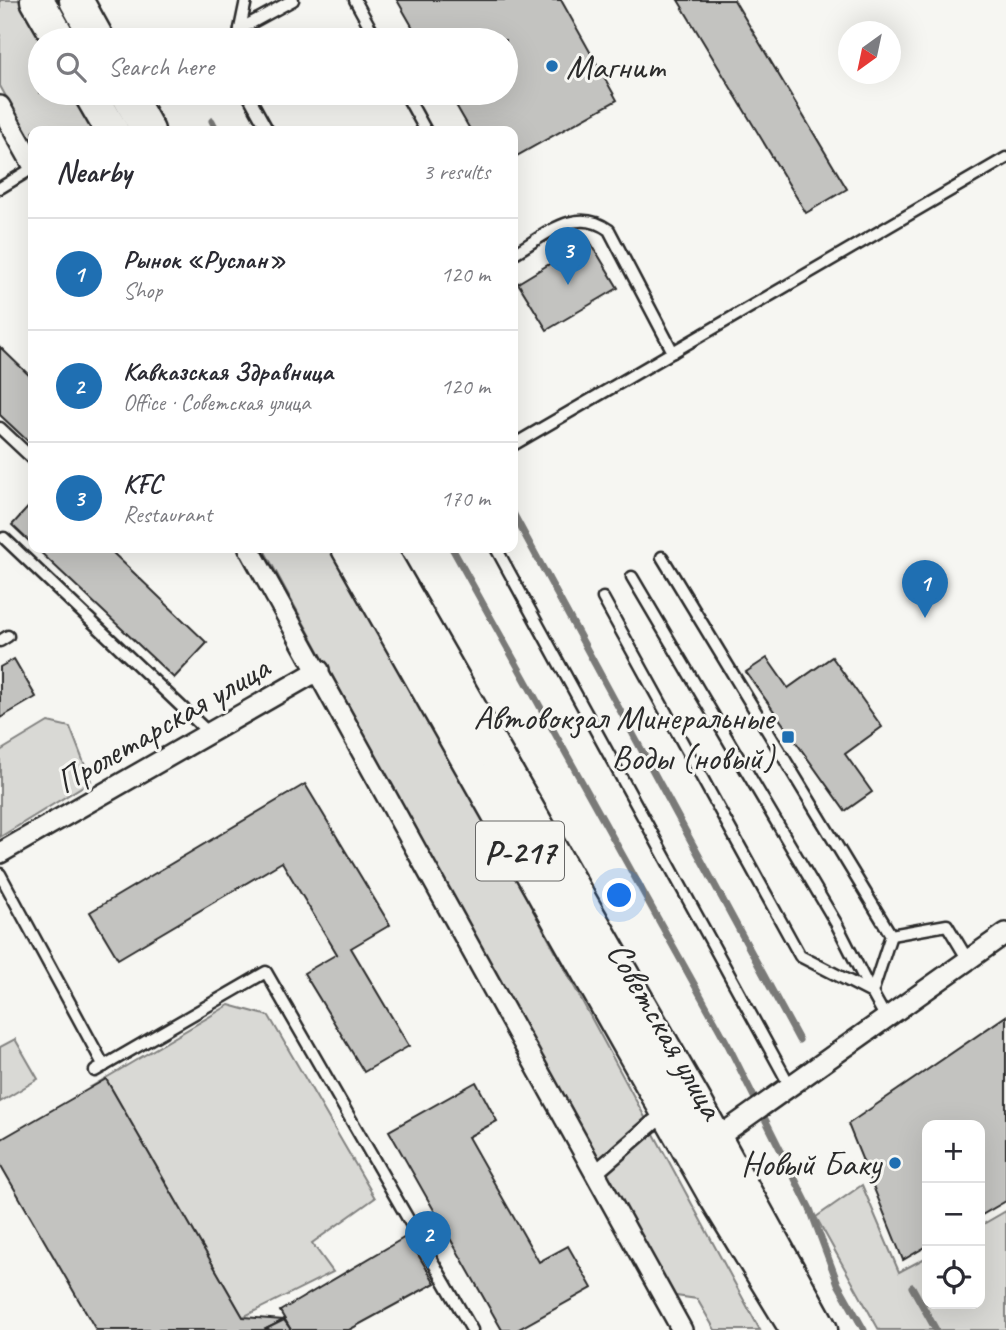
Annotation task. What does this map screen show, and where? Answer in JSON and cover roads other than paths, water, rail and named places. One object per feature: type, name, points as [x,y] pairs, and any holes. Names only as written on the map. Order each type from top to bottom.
[{"type":"highway","points":[[37,0],[53,28]]},
{"type":"highway","points":[[78,0],[92,28]]},
{"type":"highway","points":[[97,105],[108,126]]},
{"type":"highway","points":[[134,105],[145,126]]},
{"type":"highway","name":"Советская улица","points":[[351,553],[703,1147],[797,1330]]},
{"type":"highway","name":"Р-217","points":[[381,553],[680,1076],[703,1147],[821,1330]]},
{"type":"street","points":[[78,0],[96,16],[103,28]]},
{"type":"street","points":[[147,105],[158,126]]},
{"type":"street","points":[[0,106],[28,157]]},
{"type":"street","points":[[252,553],[682,1330]]},
{"type":"street","name":"Пролетарская улица","points":[[0,853],[319,670]]},
{"type":"street","points":[[703,1147],[1006,933]]},
{"type":"street","points":[[595,1173],[654,1122]]},
{"type":"lane","points":[[240,28],[246,0]]},
{"type":"lane","points":[[250,28],[293,0]]},
{"type":"lane","points":[[355,0],[370,28]]},
{"type":"lane","points":[[254,105],[265,126]]},
{"type":"lane","points":[[412,105],[423,126]]},
{"type":"lane","points":[[518,442],[1006,158]]},
{"type":"lane","points":[[0,188],[28,169]]},
{"type":"lane","points":[[518,251],[576,218],[596,221],[609,230],[673,352]]},
{"type":"lane","points":[[0,428],[28,454]]},
{"type":"lane","points":[[4,538],[209,733]]},
{"type":"lane","points":[[499,553],[790,1086]]},
{"type":"lane","points":[[662,557],[891,935],[872,993]]},
{"type":"lane","points":[[632,577],[836,923],[887,1019]]},
{"type":"lane","points":[[603,598],[800,956],[872,993]]},
{"type":"lane","points":[[0,874],[99,1068],[267,972],[472,1330]]},
{"type":"lane","points":[[891,935],[947,925],[968,960]]},
{"type":"waterway","points":[[212,121],[214,126]]},
{"type":"waterway","points":[[518,522],[799,1040]]},
{"type":"waterway","points":[[455,553],[728,1045],[810,1209],[838,1284],[864,1330]]},
{"type":"waterway","points":[[912,1287],[936,1330]]},
{"type":"place","name":"Магнит","points":[[552,66]]},
{"type":"place","name":"KFC","points":[[568,285]]},
{"type":"place","name":"Рынок «Руслан»","points":[[925,618]]},
{"type":"place","name":"Автовокзал Минеральные Воды (новый)","points":[[788,737]]},
{"type":"place","name":"Новый Баку","points":[[895,1163]]},
{"type":"place","name":"Кавказская Здравница","points":[[428,1269]]}]
